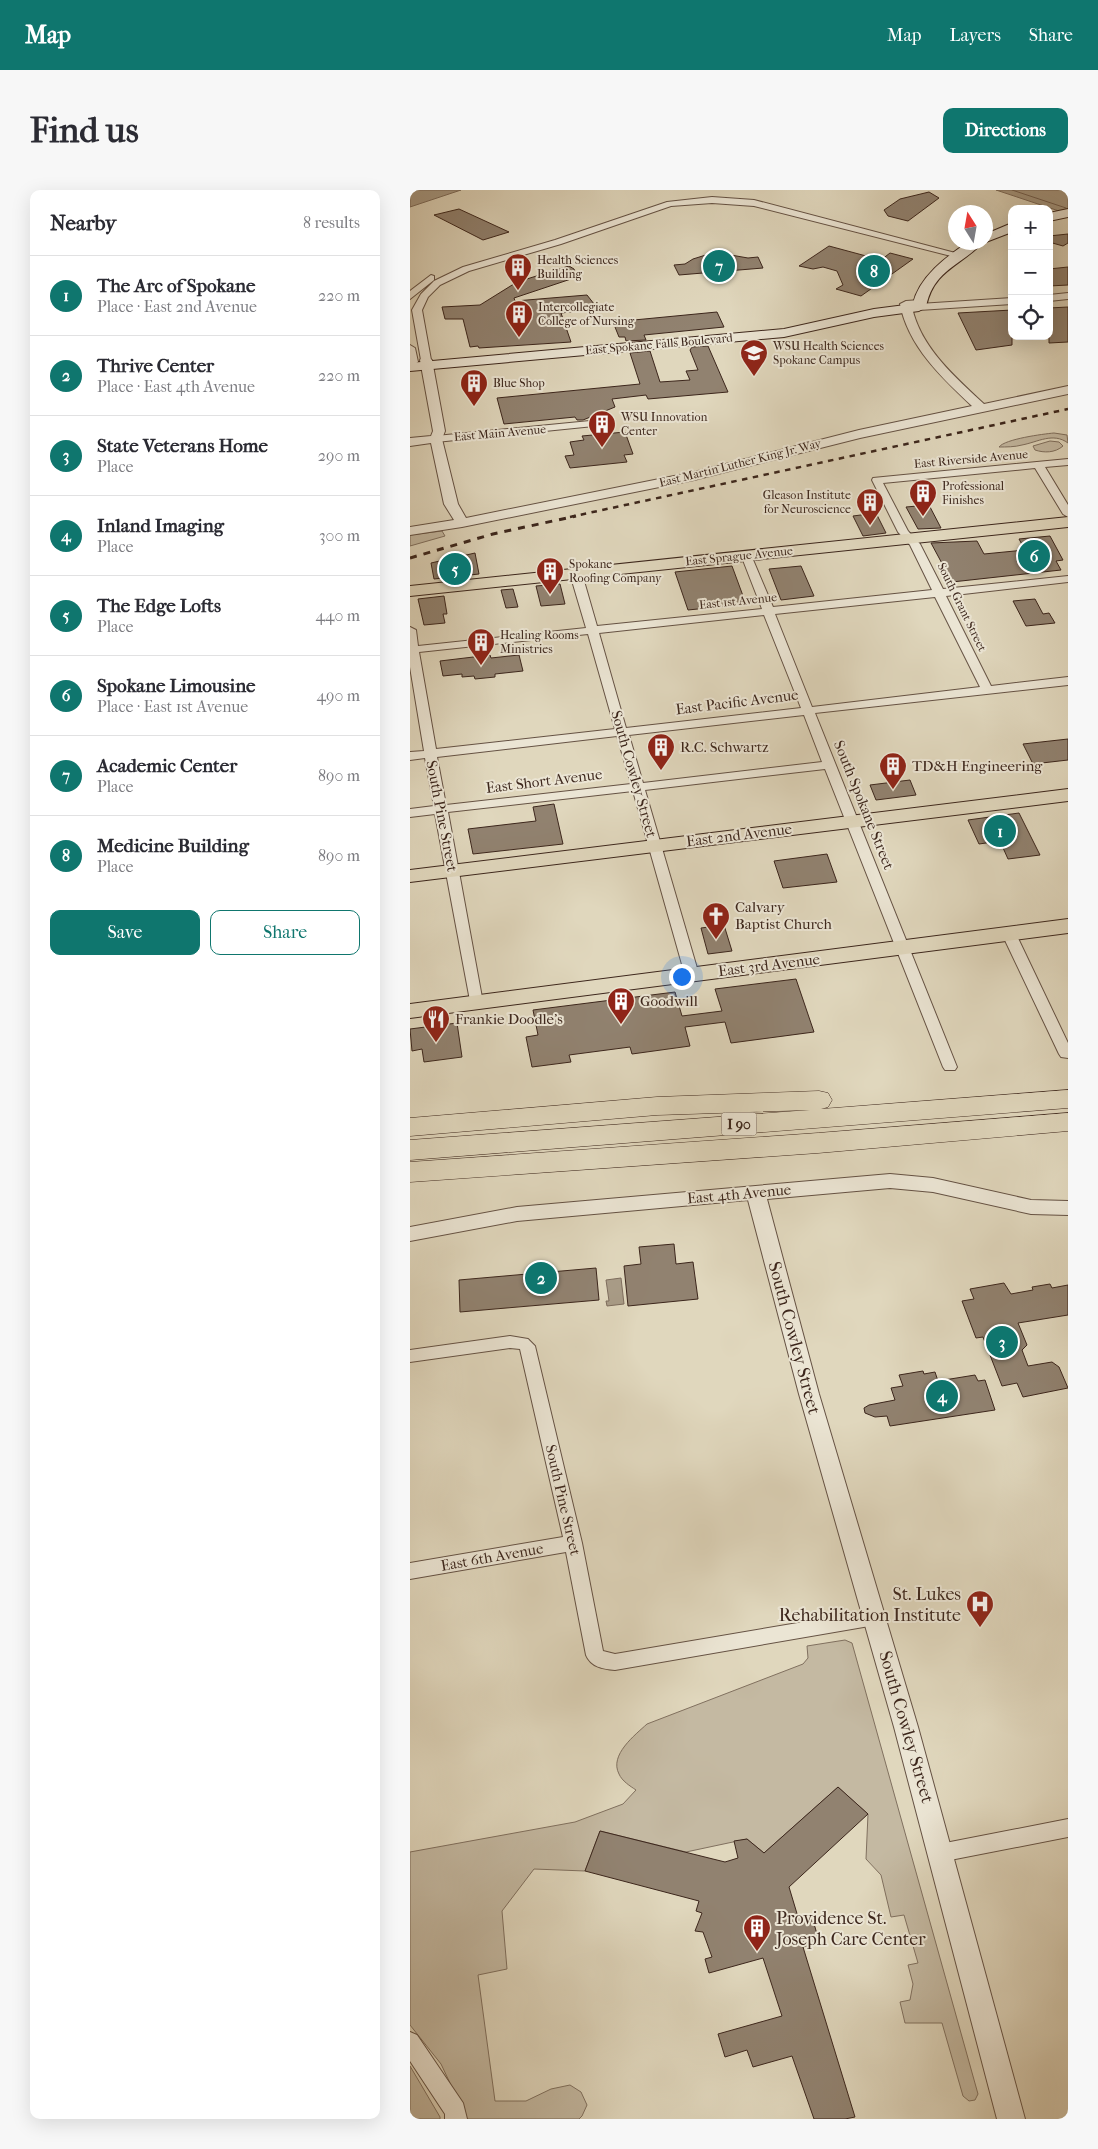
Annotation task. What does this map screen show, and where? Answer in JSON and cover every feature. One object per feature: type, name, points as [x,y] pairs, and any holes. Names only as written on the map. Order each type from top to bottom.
[{"type":"highway","points":[[410,1126],[657,1106],[1068,1090]]},
{"type":"highway","name":"I 90","points":[[410,1150],[1068,1100]]},
{"type":"highway","name":"I 90","points":[[410,1172],[818,1143],[1068,1122]]},
{"type":"highway","points":[[410,1186],[567,1172],[818,1143]]},
{"type":"main road","points":[[1053,210],[1068,207]]},
{"type":"main road","points":[[1053,216],[1068,214]]},
{"type":"main road","points":[[993,227],[1008,221]]},
{"type":"main road","points":[[993,235],[1008,229]]},
{"type":"main road","points":[[914,281],[955,250]]},
{"type":"main road","points":[[912,303],[955,250]]},
{"type":"main road","name":"East Spokane Falls Boulevard","points":[[416,362],[797,331],[912,303]]},
{"type":"main road","name":"East Sprague Avenue","points":[[410,591],[1068,522]]},
{"type":"main road","name":"East 2nd Avenue","points":[[410,876],[1068,795]]},
{"type":"main road","name":"East 3rd Avenue","points":[[410,1011],[1068,926]]},
{"type":"street","points":[[459,519],[451,504],[436,439],[428,432],[416,362],[416,314],[421,300],[432,287],[452,275],[502,256],[651,209],[691,201],[737,201],[787,208],[948,247]]},
{"type":"street","points":[[410,296],[419,286],[442,271],[467,262],[502,256]]},
{"type":"street","points":[[442,271],[452,275]]},
{"type":"street","points":[[1053,294],[1068,295]]},
{"type":"street","points":[[1053,297],[1068,295]]},
{"type":"street","points":[[912,303],[1008,296]]},
{"type":"street","points":[[410,300],[421,300]]},
{"type":"street","points":[[912,303],[1008,301]]},
{"type":"street","points":[[912,303],[913,328],[939,366],[950,380],[985,403]]},
{"type":"street","name":"East Martin Luther King Jr. Way","points":[[410,531],[459,519],[694,476],[849,436],[1068,384]]},
{"type":"street","name":"East Martin Luther King Jr. Way","points":[[985,403],[1068,390]]},
{"type":"street","name":"East Main Avenue","points":[[410,442],[590,424]]},
{"type":"street","name":"East Riverside Avenue","points":[[877,480],[1068,462]]},
{"type":"street","points":[[1038,465],[1068,514]]},
{"type":"street","name":"South Grant Street","points":[[877,480],[903,532],[915,544],[987,690]]},
{"type":"street","name":"East Martin Luther King Jr. Way","points":[[410,522],[459,519]]},
{"type":"street","name":"South Spokane Street","points":[[746,555],[950,1067]]},
{"type":"street","name":"South Cowley Street","points":[[576,574],[692,975]]},
{"type":"street","name":"East 1st Avenue","points":[[412,650],[1068,579]]},
{"type":"street","name":"South Pine Street","points":[[410,630],[430,754],[453,870],[476,1003]]},
{"type":"street","name":"East Pacific Avenue","points":[[410,756],[1068,681]]},
{"type":"street","name":"East Short Avenue","points":[[410,813],[830,765]]},
{"type":"street","points":[[1009,934],[1066,1054]]},
{"type":"street","name":"East 4th Avenue","points":[[410,1234],[517,1214],[890,1181],[933,1184],[1032,1207],[1068,1208]]},
{"type":"street","name":"South Cowley Street","points":[[756,1192],[761,1218],[806,1382],[875,1618],[1011,2119]]},
{"type":"street","name":"South Pine Street","points":[[410,1356],[510,1342],[522,1343],[527,1346],[573,1543],[595,1655],[604,1661],[615,1662],[875,1618]]},
{"type":"street","name":"East 6th Avenue","points":[[410,1570],[573,1543]]},
{"type":"street","points":[[940,1853],[1068,1828]]},
{"type":"street","points":[[410,2042],[454,2111],[456,2119]]},
{"type":"shaded area","points":[[1054,433],[1067,435],[1068,443],[1057,438],[1051,438],[1028,444],[999,447],[1016,439]]},
{"type":"shaded area","points":[[1050,441],[1059,442],[1063,446],[1057,450],[1046,452],[1035,450],[1033,446]]},
{"type":"shaded area","points":[[442,531],[445,536],[410,546],[410,535]]},
{"type":"shaded area","points":[[845,1640],[852,1643],[978,2094],[975,2100],[969,2101],[963,2096],[942,2023],[905,2023],[900,2002],[910,2000],[913,1984],[908,1965],[918,1963],[904,1915],[891,1917],[881,1875],[866,1859],[868,1814],[838,1787],[764,1853],[747,1839],[686,1852],[600,1831],[585,1871],[534,1869],[502,1911],[507,1969],[478,1975],[495,2101],[526,2101],[551,2089],[570,2085],[581,2092],[587,2105],[579,2119],[467,2119],[441,2064],[410,2025],[410,1852],[575,1822],[623,1804],[636,1790],[620,1777],[617,1760],[625,1746],[647,1724],[803,1664],[808,1658],[807,1646]]},
{"type":"shaded area","points":[[410,2066],[440,2117],[440,2119],[410,2119]]},
{"type":"water","points":[[410,190],[461,190],[410,207]]},
{"type":"water","points":[[996,190],[1068,190],[1068,214],[1053,209],[1053,205],[1041,205]]},
{"type":"water","points":[[621,1278],[624,1304],[607,1306],[606,1301],[609,1301],[606,1280]]},
{"type":"building","points":[[929,192],[939,198],[908,221],[888,216],[884,210],[900,199]]},
{"type":"building","points":[[459,209],[509,232],[483,240],[434,215]]},
{"type":"building","points":[[1068,234],[1068,243],[1063,246],[1053,243],[1053,236]]},
{"type":"building","points":[[829,246],[881,260],[890,253],[913,259],[861,296],[836,289],[843,285],[837,271],[823,267],[813,269],[799,266]]},
{"type":"building","points":[[709,254],[725,254],[748,258],[758,257],[763,268],[679,275],[674,265],[685,264],[693,259]]},
{"type":"building","points":[[569,266],[574,269],[577,277],[514,298],[515,301],[587,295],[598,309],[561,313],[571,342],[470,347],[463,319],[445,319],[442,307],[480,305],[517,282]]},
{"type":"building","points":[[1068,267],[1068,285],[1053,286],[1053,269]]},
{"type":"building","points":[[1068,307],[1068,342],[1049,343],[1049,340],[1053,340],[1053,308]]},
{"type":"building","points":[[1008,310],[1008,340],[1012,340],[1012,345],[976,350],[958,313]]},
{"type":"building","points":[[717,312],[724,327],[644,335],[646,340],[626,341],[625,337],[619,337],[613,322]]},
{"type":"building","points":[[708,346],[728,392],[648,399],[646,395],[612,399],[615,407],[583,420],[577,420],[575,417],[504,424],[497,398],[640,384],[630,353],[650,351],[660,382],[690,380],[686,371],[698,370],[690,350],[692,347]]},
{"type":"building","name":"WSU Innovation Center","points":[[625,432],[633,454],[624,455],[627,462],[570,468],[565,456],[574,455],[570,442],[584,440],[582,436]]},
{"type":"building","name":"Professional Finishes","points":[[929,505],[941,528],[918,529],[906,507]]},
{"type":"building","name":"Gleason Institute for Neuroscience","points":[[876,513],[886,533],[863,536],[853,516]]},
{"type":"building","points":[[1050,536],[1063,560],[1056,561],[1061,570],[952,582],[931,543],[977,541],[984,554],[1025,550],[1019,539]]},
{"type":"building","points":[[475,553],[479,574],[434,579],[431,563]]},
{"type":"building","points":[[732,566],[746,604],[688,610],[675,572]]},
{"type":"building","points":[[801,566],[814,596],[781,600],[769,569]]},
{"type":"building","name":"Spokane Roofing Company","points":[[560,584],[565,604],[541,606],[536,586]]},
{"type":"building","points":[[513,589],[518,607],[506,608],[501,590]]},
{"type":"building","points":[[444,596],[447,614],[443,614],[445,623],[424,625],[418,599]]},
{"type":"building","points":[[1035,599],[1043,614],[1049,613],[1055,623],[1026,626],[1013,601]]},
{"type":"building","name":"Healing Rooms Ministries","points":[[490,655],[491,658],[519,655],[523,671],[495,674],[495,677],[475,679],[474,676],[462,677],[462,674],[443,676],[440,661]]},
{"type":"building","points":[[1068,739],[1068,760],[1033,764],[1023,744]]},
{"type":"building","name":"TD&H Engineering","points":[[910,780],[916,795],[876,800],[870,785]]},
{"type":"building","points":[[554,804],[563,844],[473,854],[468,829],[536,821],[533,807]]},
{"type":"building","points":[[1019,813],[1040,855],[1008,859],[1000,841],[979,844],[968,820]]},
{"type":"building","points":[[827,854],[837,882],[783,888],[774,861]]},
{"type":"building","name":"Calvary Baptist Church","points":[[724,925],[732,951],[708,954],[701,928]]},
{"type":"building","name":"Goodwill","points":[[796,979],[814,1032],[731,1043],[725,1022],[685,1027],[690,1046],[632,1054],[630,1047],[569,1055],[571,1062],[532,1067],[526,1037],[538,1035],[533,1010],[675,992],[682,1016],[722,1011],[715,989]]},
{"type":"building","name":"Frankie Doodle’s","points":[[457,1023],[462,1057],[424,1062],[422,1049],[412,1051],[410,1029]]},
{"type":"building","points":[[674,1244],[676,1264],[693,1262],[698,1299],[628,1306],[624,1266],[641,1264],[639,1247]]},
{"type":"building","points":[[596,1268],[599,1300],[460,1312],[459,1280]]},
{"type":"building","points":[[1004,1283],[1011,1294],[1033,1290],[1032,1287],[1050,1284],[1052,1288],[1068,1285],[1068,1315],[1018,1323],[1027,1345],[1022,1350],[1028,1366],[1052,1362],[1059,1367],[1068,1388],[1023,1397],[1017,1383],[1002,1386],[983,1337],[976,1338],[962,1301],[974,1299],[970,1289]]},
{"type":"building","points":[[923,1371],[924,1374],[935,1372],[938,1381],[975,1375],[978,1381],[985,1380],[995,1410],[890,1426],[887,1416],[875,1417],[865,1413],[864,1408],[869,1405],[895,1400],[891,1388],[903,1386],[899,1375]]},
{"type":"building","name":"Providence St. Joseph Care Center","points":[[838,1787],[868,1814],[789,1887],[798,1917],[806,1915],[810,1917],[815,1927],[819,1942],[803,1947],[855,2117],[845,2119],[814,2119],[792,2056],[753,2067],[747,2050],[725,2057],[718,2034],[782,2016],[763,1958],[709,1973],[705,1959],[712,1957],[703,1932],[695,1931],[702,1913],[696,1911],[699,1901],[585,1871],[600,1831],[725,1862],[738,1858],[734,1841],[747,1839],[764,1853]]},
{"type":"railway","points":[[570,517],[1068,409]]},
{"type":"railway","points":[[410,558],[493,534],[576,516]]},
{"type":"place","name":"Academic Center","points":[[719,266]]},
{"type":"place","name":"Medicine Building","points":[[874,271]]},
{"type":"place","name":"Health Sciences Building","points":[[518,291]]},
{"type":"place","name":"Intercollegiate College of Nursing","points":[[519,338]]},
{"type":"place","name":"WSU Health Sciences Spokane Campus","points":[[754,377]]},
{"type":"place","name":"Blue Shop","points":[[474,407]]},
{"type":"place","name":"WSU Innovation Center","points":[[602,448]]},
{"type":"place","name":"Professional Finishes","points":[[923,517]]},
{"type":"place","name":"Gleason Institute for Neuroscience","points":[[870,526]]},
{"type":"place","name":"Spokane Limousine","points":[[1034,556]]},
{"type":"place","name":"The Edge Lofts","points":[[455,569]]},
{"type":"place","name":"Spokane Roofing Company","points":[[550,595]]},
{"type":"place","name":"Healing Rooms Ministries","points":[[481,666]]},
{"type":"place","name":"R.C. Schwartz","points":[[661,771]]},
{"type":"place","name":"TD&H Engineering","points":[[893,790]]},
{"type":"place","name":"The Arc of Spokane","points":[[1000,831]]},
{"type":"place","name":"Calvary Baptist Church","points":[[716,940]]},
{"type":"place","name":"Goodwill","points":[[621,1025]]},
{"type":"place","name":"Frankie Doodle’s","points":[[436,1043]]},
{"type":"place","name":"Thrive Center","points":[[541,1278]]},
{"type":"place","name":"State Veterans Home","points":[[1002,1342]]},
{"type":"place","name":"Inland Imaging","points":[[942,1396]]},
{"type":"place","name":"St. Lukes Rehabilitation Institute","points":[[980,1628]]},
{"type":"place","name":"Providence St. Joseph Care Center","points":[[757,1952]]}]
